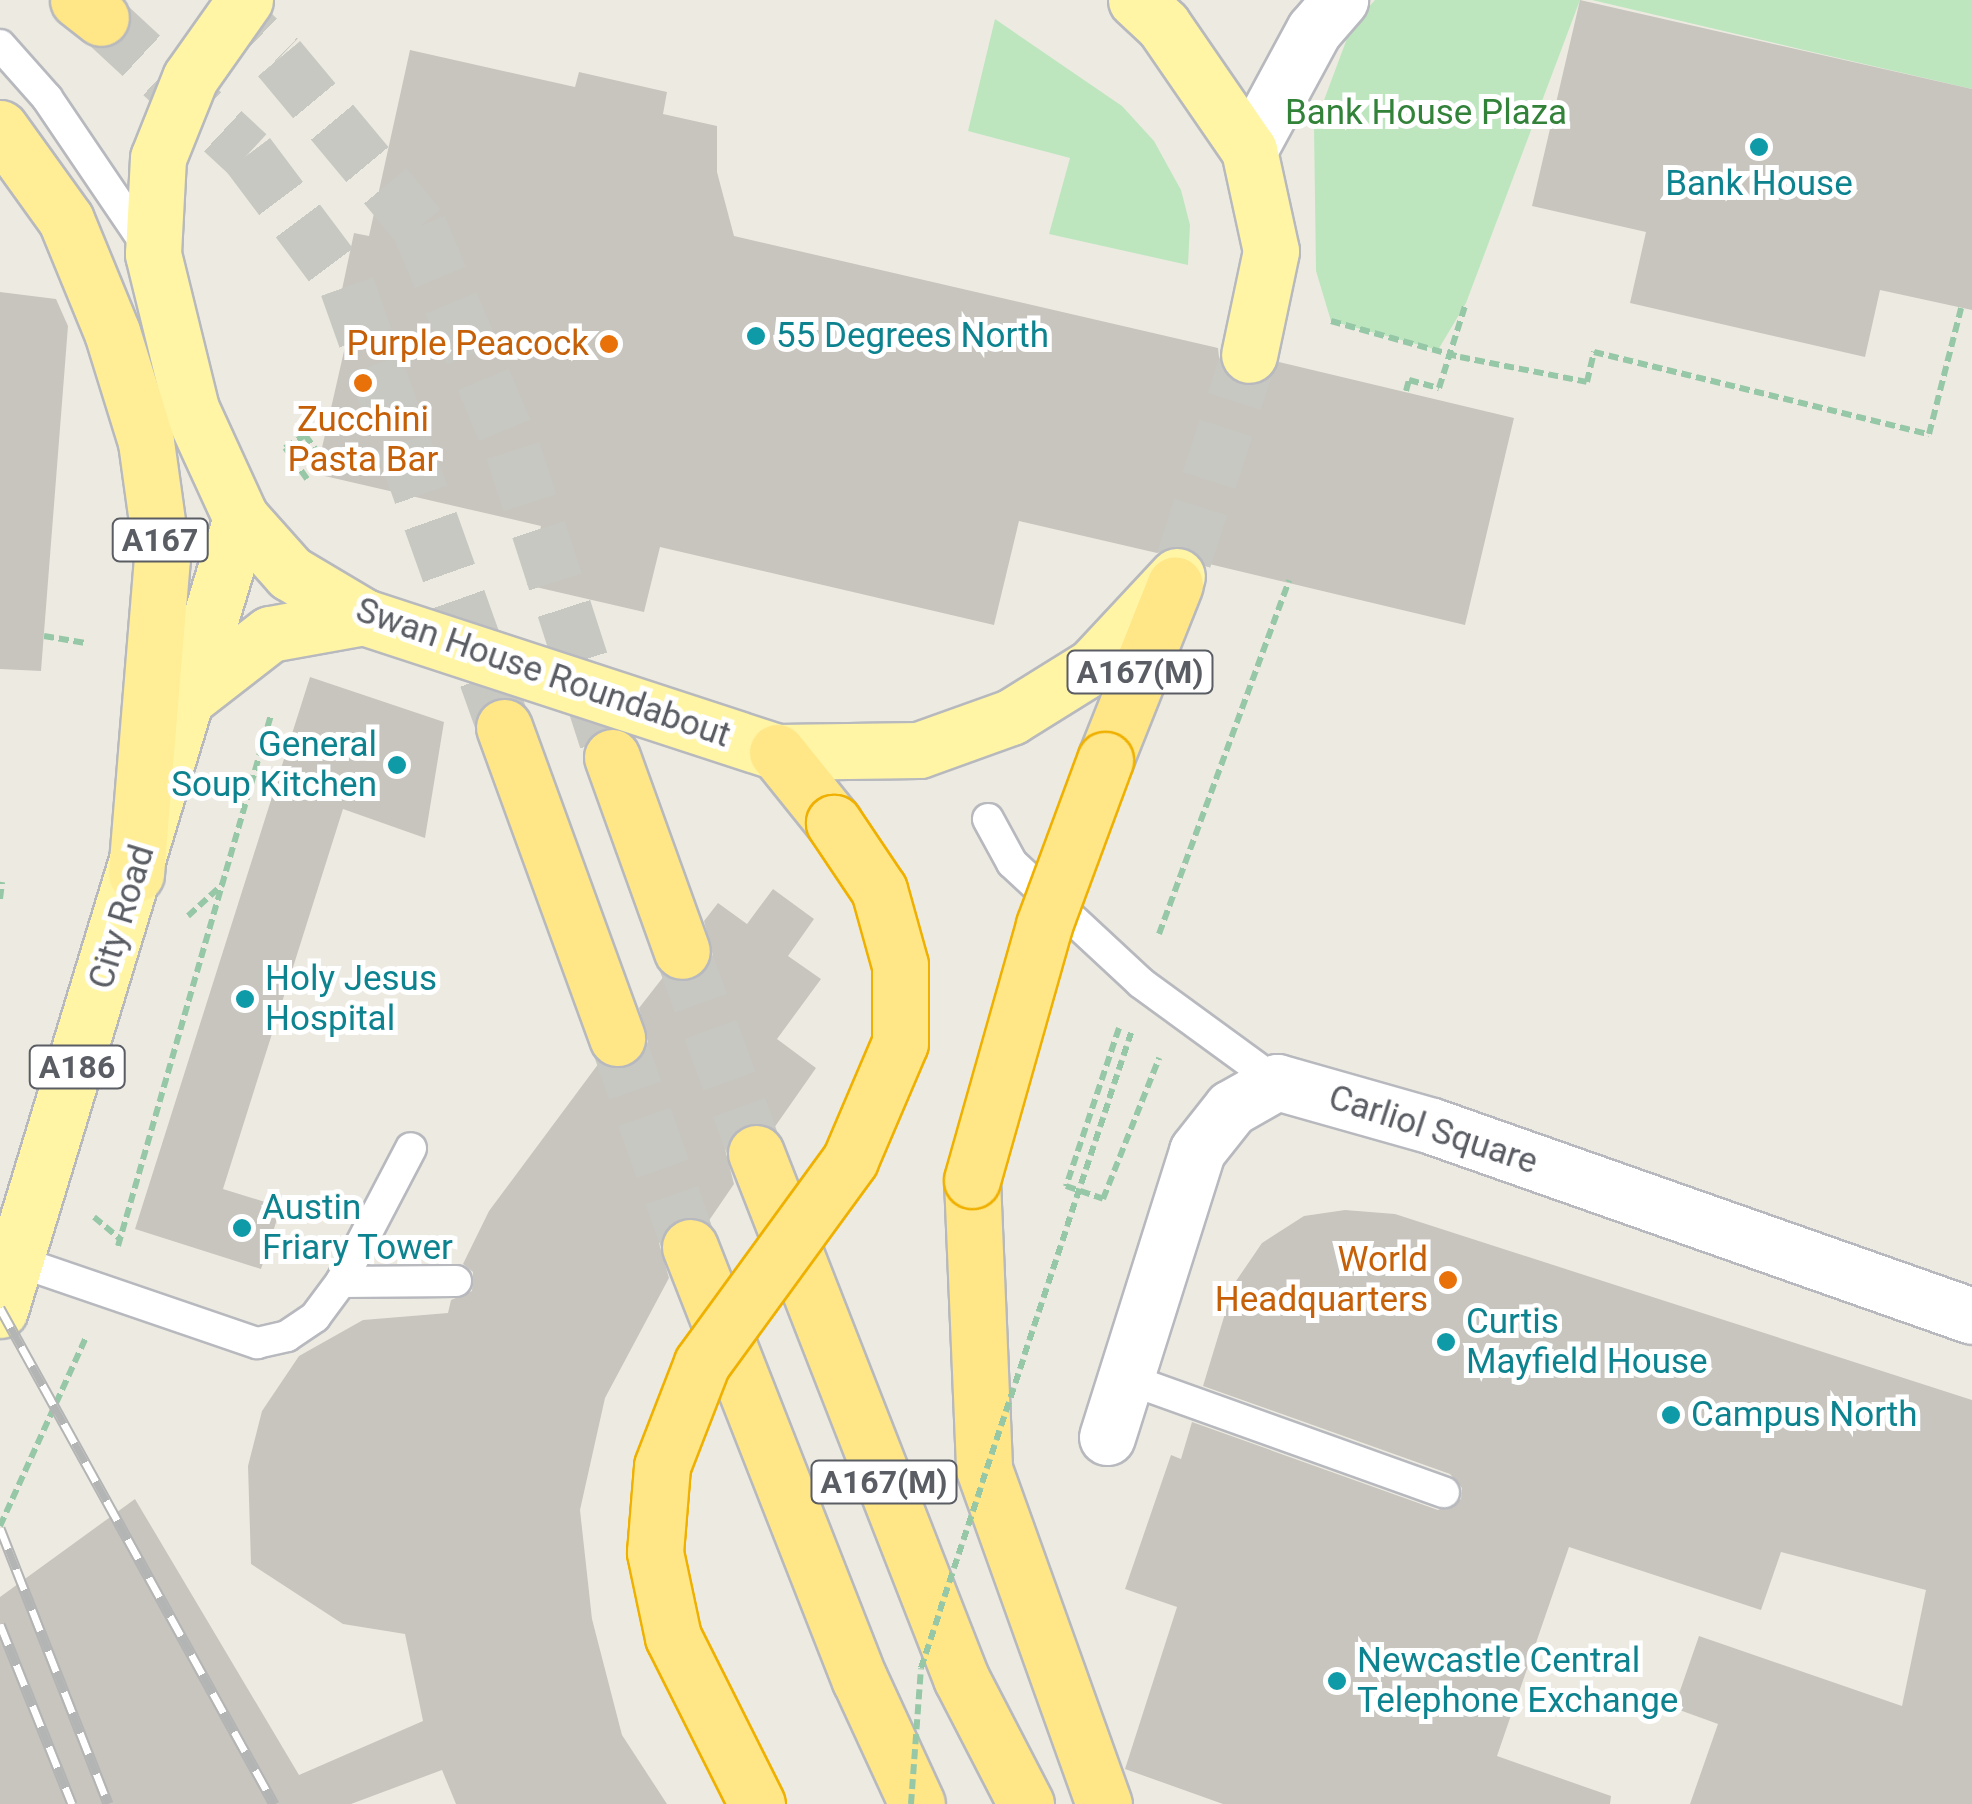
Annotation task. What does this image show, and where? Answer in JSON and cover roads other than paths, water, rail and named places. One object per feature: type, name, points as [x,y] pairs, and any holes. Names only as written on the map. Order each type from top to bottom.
[{"type":"highway","name":"A167","points":[[0,128],[66,220],[112,332],[146,442],[162,558],[136,874]]},
{"type":"highway","name":"A167(M)","points":[[1104,1804],[984,1469],[972,1180],[1044,925],[1179,572]]},
{"type":"highway","points":[[504,727],[617,1038]]},
{"type":"highway","points":[[757,1804],[673,1637],[656,1552],[661,1483],[702,1363],[850,1160],[900,1043],[900,965],[878,890],[834,823],[777,752]]},
{"type":"highway","points":[[612,757],[682,951]]},
{"type":"highway","name":"A167(M)","points":[[756,1153],[961,1678],[1026,1804]]},
{"type":"highway","name":"A167(M)","points":[[690,1247],[860,1680],[914,1804]]},
{"type":"main road","name":"Swan House Roundabout","points":[[245,0],[190,78],[158,158],[152,254],[191,409],[240,518],[290,573],[364,617],[777,752],[919,750],[1011,717],[1093,666],[1179,572]]},
{"type":"main road","points":[[1136,0],[1163,25],[1248,150],[1271,252],[1249,355]]},
{"type":"main road","name":"City Road","points":[[9,1286],[190,696],[240,518]]},
{"type":"main road","points":[[190,696],[270,634],[364,617]]},
{"type":"street","points":[[1248,150],[1314,30],[1340,0]]},
{"type":"street","points":[[1107,1437],[1122,1377],[1198,1151],[1231,1108],[1278,1082]]},
{"type":"street","name":"Carliol Square","points":[[1278,1082],[1432,1126],[1972,1316]]},
{"type":"lane","points":[[0,45],[48,98],[152,254]]},
{"type":"lane","points":[[988,818],[1012,863],[1141,983],[1278,1082]]},
{"type":"lane","points":[[9,1286],[106,1291],[257,1343],[287,1336],[315,1318],[341,1282],[411,1148]]},
{"type":"lane","points":[[341,1282],[456,1281]]},
{"type":"lane","points":[[1122,1377],[1444,1492]]},
{"type":"tunnel","points":[[218,0],[279,58],[419,226],[513,450],[612,757]]},
{"type":"tunnel","points":[[101,18],[248,154],[347,286],[504,727]]},
{"type":"tunnel","points":[[1184,559],[1249,355]]},
{"type":"tunnel","points":[[682,951],[756,1153]]},
{"type":"tunnel","points":[[617,1038],[690,1247]]},
{"type":"railway","points":[[0,1308],[274,1804]]},
{"type":"railway","points":[[0,1528],[108,1804]]},
{"type":"railway","points":[[0,1624],[72,1804]]},
{"type":"place","name":"Bank House","points":[[1759,147]]},
{"type":"place","name":"55 Degrees North","points":[[756,336]]},
{"type":"place","name":"Purple Peacock","points":[[609,344]]},
{"type":"place","name":"Zucchini Pasta Bar","points":[[363,383]]},
{"type":"place","name":"General Soup Kitchen","points":[[397,765]]},
{"type":"place","name":"Holy Jesus Hospital","points":[[245,999]]},
{"type":"place","name":"Austin Friary Tower","points":[[242,1228]]},
{"type":"place","name":"World Headquarters","points":[[1448,1280]]},
{"type":"place","name":"Curtis Mayfield House","points":[[1446,1342]]},
{"type":"place","name":"Campus North","points":[[1671,1415]]},
{"type":"place","name":"Newcastle Central Telephone Exchange","points":[[1337,1681]]},
{"type":"park label","name":"Bank House Plaza","points":[[1426,113]]}]
